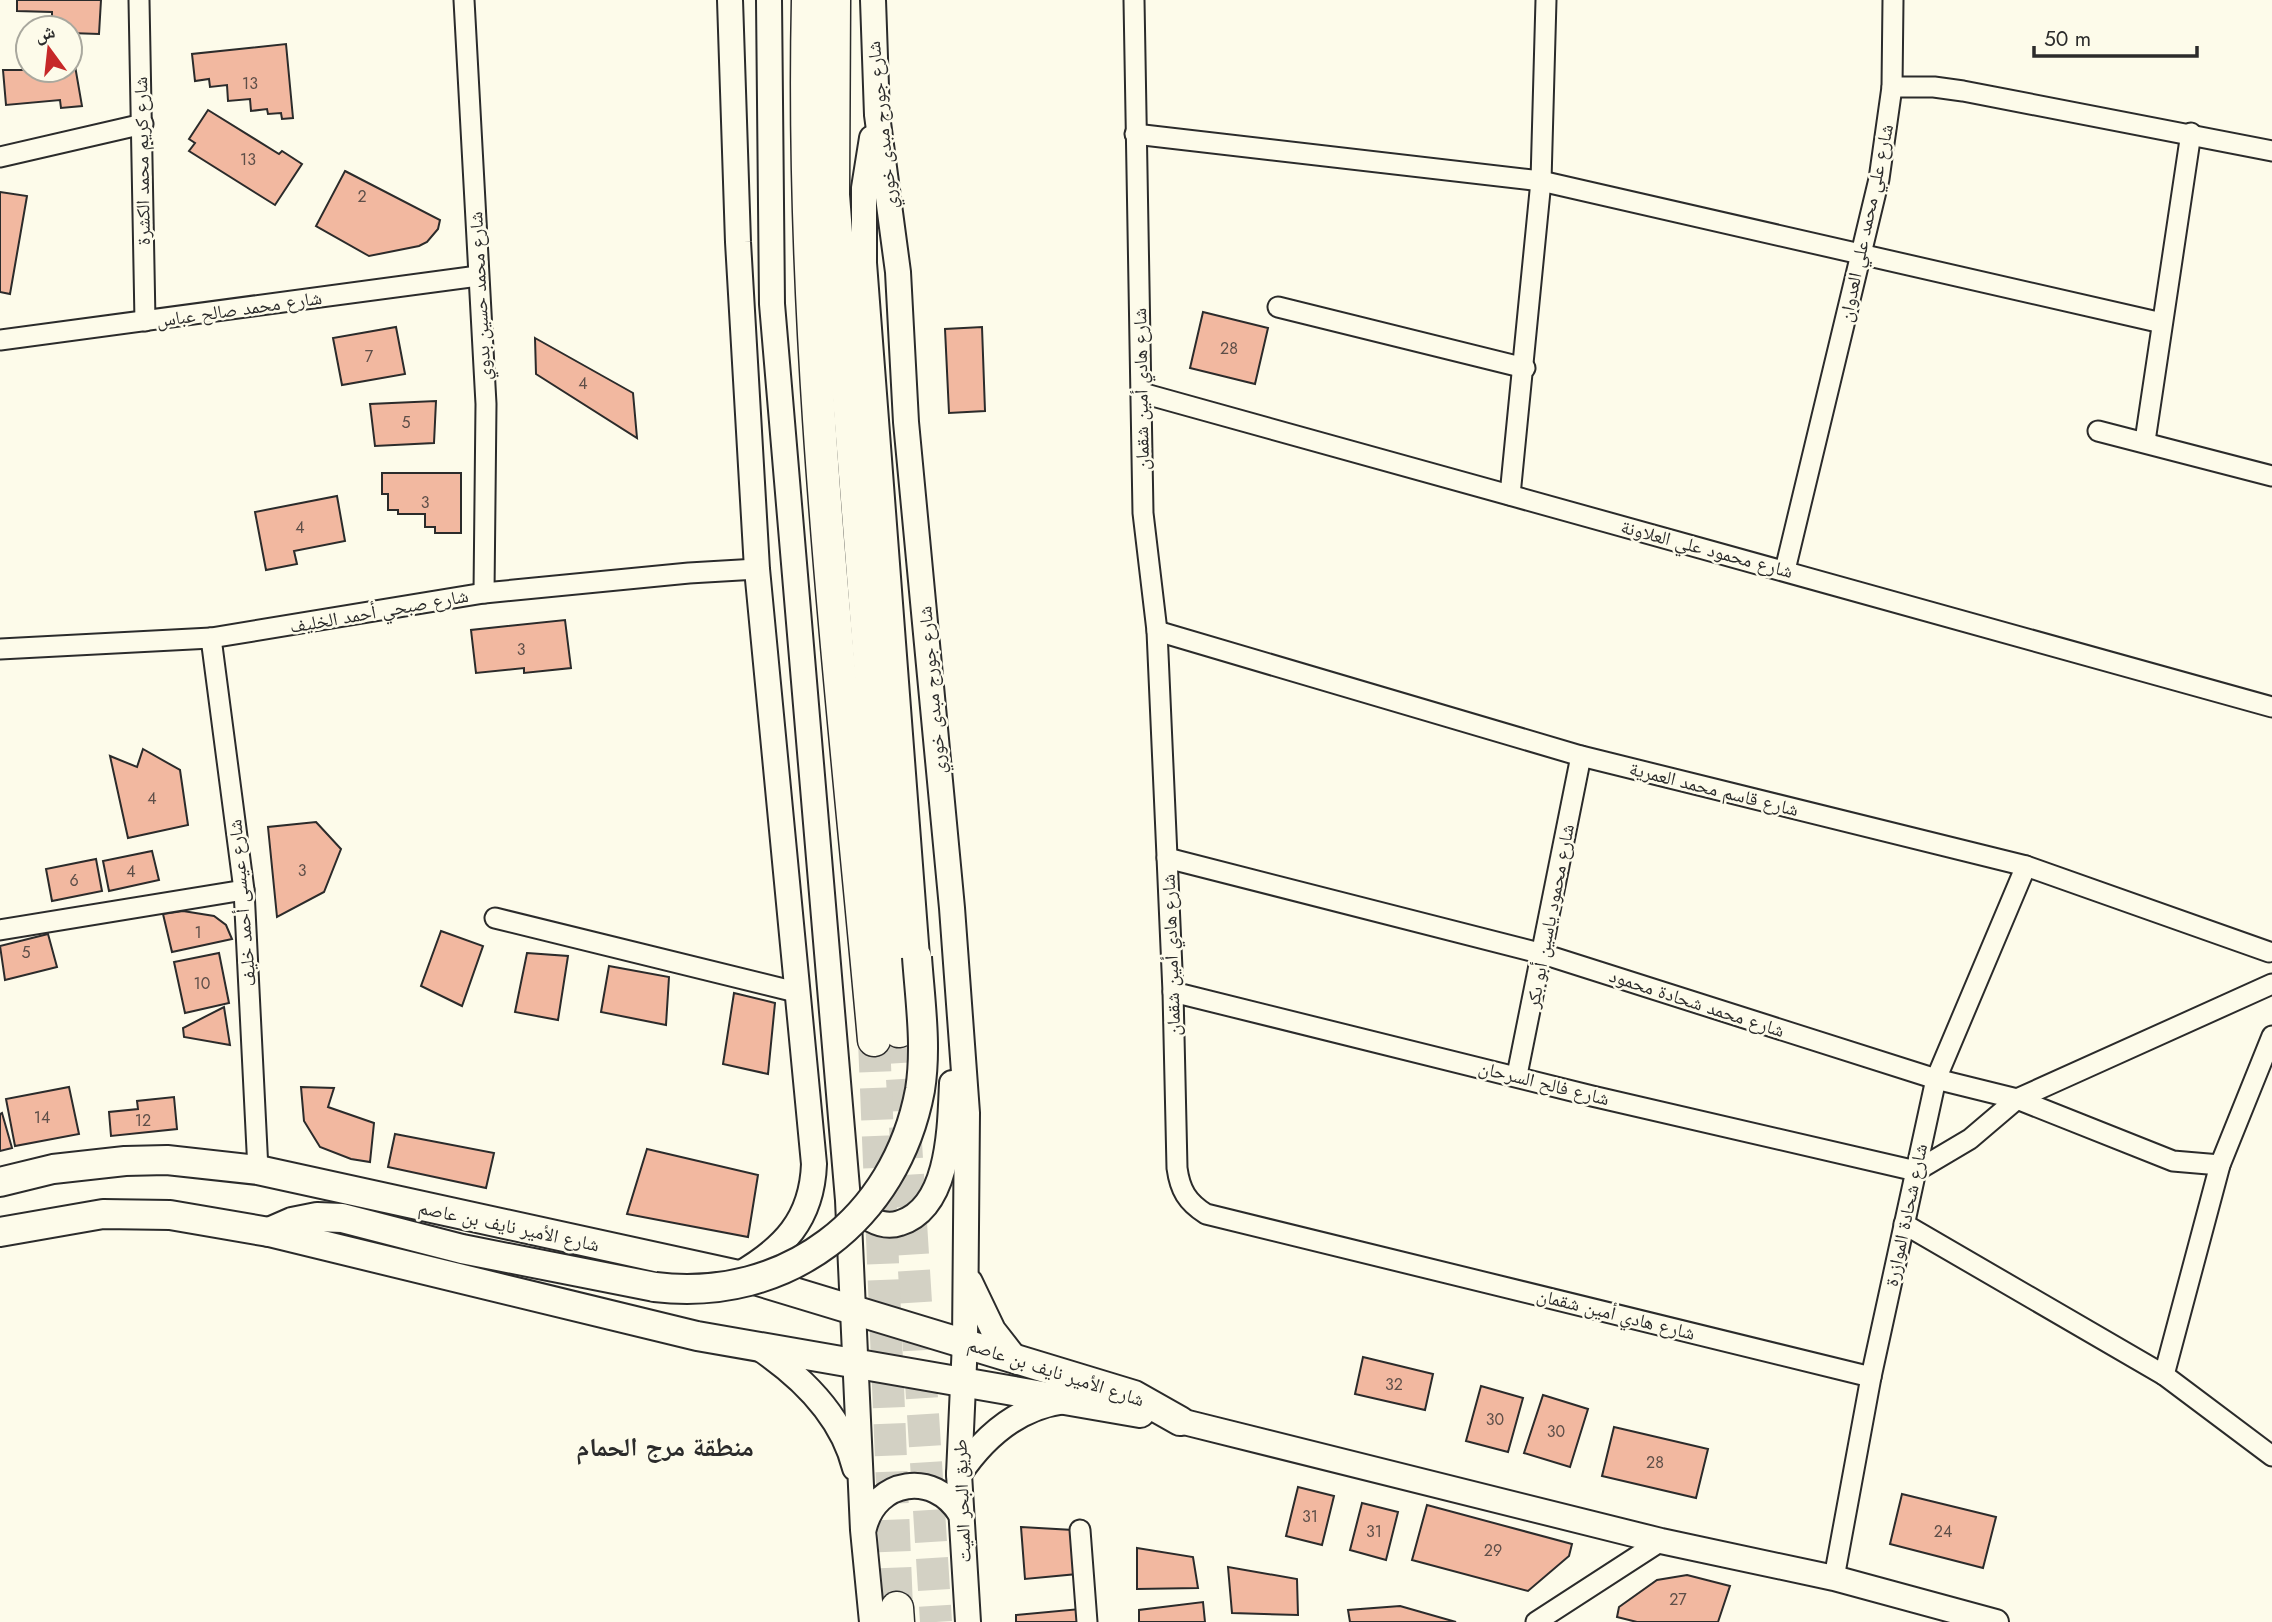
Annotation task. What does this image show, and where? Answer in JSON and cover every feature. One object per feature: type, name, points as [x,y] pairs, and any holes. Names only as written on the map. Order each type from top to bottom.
[{"type":"main road","points":[[808,0],[807,218],[817,384],[887,1035],[833,195],[834,0]]},
{"type":"main road","points":[[270,1233],[292,1222],[317,1217],[342,1218],[462,1249],[655,1287],[709,1289],[767,1275],[799,1262],[832,1241],[877,1192],[895,1168],[908,1140],[920,1086],[921,1023],[917,957]]},
{"type":"main road","name":"شارع الأمير نايف بن عاصم","points":[[0,1182],[53,1169],[125,1161],[167,1160],[258,1170],[738,1275],[1134,1395],[1180,1421]]},
{"type":"main road","name":"شارع الأمير نايف بن عاصم","points":[[0,1232],[103,1213],[170,1215],[270,1233],[759,1348],[1180,1421]]},
{"type":"street","name":"شارع كريم محمد الكشرة","points":[[139,0],[145,321]]},
{"type":"street","name":"شارع محمد حسين بدوي","points":[[464,0],[486,404],[484,593]]},
{"type":"street","points":[[730,0],[738,242],[757,569],[813,1185],[786,1241],[768,1258],[738,1275]]},
{"type":"street","points":[[769,0],[772,304],[848,1200],[858,1364],[863,1530],[889,1617]]},
{"type":"street","name":"شارع جورج مبدى خوري","points":[[873,0],[877,116],[898,272],[906,422],[952,908],[967,1113],[965,1342],[961,1381]]},
{"type":"street","name":"شارع هادي أمين شقمان","points":[[1134,0],[1143,513],[1157,631],[1173,992],[1177,1168],[1184,1195],[1193,1206],[1206,1214],[1871,1377]]},
{"type":"street","points":[[1510,495],[1525,368],[1541,181],[1546,0]]},
{"type":"street","name":"شارع علي محمد علي العدوان","points":[[1786,570],[1879,179],[1892,87],[1893,0]]},
{"type":"street","points":[[1892,87],[1934,86],[1963,90],[2272,150]]},
{"type":"street","points":[[877,116],[864,188],[864,263],[917,957]]},
{"type":"street","points":[[0,157],[143,124]]},
{"type":"street","points":[[2145,441],[2191,133]]},
{"type":"street","points":[[1135,134],[1541,181],[2162,323]]},
{"type":"street","points":[[738,242],[767,414],[783,451]]},
{"type":"street","name":"شارع محمد صالح عباس","points":[[0,341],[478,276]]},
{"type":"street","points":[[1278,307],[1525,368]]},
{"type":"street","name":"شارع محمود علي العلاونة","points":[[1142,393],[2272,707]]},
{"type":"street","points":[[2098,431],[2272,476]]},
{"type":"street","name":"شارع صبحي أحمد الخليف","points":[[0,649],[211,638],[484,593],[757,569]]},
{"type":"street","name":"شارع قاسم محمد العمرية","points":[[1157,631],[1581,755],[2026,866],[2271,951]]},
{"type":"street","name":"شارع عيسى أحمد خليف","points":[[211,638],[244,890],[258,1170]]},
{"type":"street","name":"شارع محمود ياسين أبو بكر","points":[[1517,1075],[1581,755]]},
{"type":"street","name":"شارع محمد شحادة محمود","points":[[1167,858],[1543,954],[1936,1079],[2017,1099],[2173,1160],[2220,1165]]},
{"type":"street","name":"شارع شحادة الموازرة","points":[[1834,1578],[1871,1377],[1936,1079],[2026,866]]},
{"type":"street","points":[[0,930],[244,890]]},
{"type":"street","points":[[848,1200],[865,1216],[893,1226],[912,1219],[932,1199],[951,1106],[952,908]]},
{"type":"street","points":[[495,918],[796,992]]},
{"type":"street","points":[[1916,1171],[1970,1139],[2017,1099],[2272,984]]},
{"type":"street","name":"شارع فالح السرحان","points":[[1173,992],[1517,1075],[1592,1096],[1916,1171]]},
{"type":"street","points":[[2164,1375],[2220,1165],[2272,1036]]},
{"type":"street","points":[[1904,1224],[2164,1375],[2267,1451]]},
{"type":"street","points":[[966,1263],[983,1313],[1004,1347],[1018,1362]]},
{"type":"street","points":[[759,1348],[785,1365],[826,1409],[854,1462],[862,1491]]},
{"type":"street","name":"طريق البحر الميت","points":[[961,1381],[960,1513],[968,1622]]},
{"type":"street","points":[[959,1474],[980,1446],[1006,1424],[1046,1404],[1068,1401]]},
{"type":"street","points":[[1180,1421],[1661,1541],[1834,1578],[1996,1622]]},
{"type":"street","points":[[863,1530],[872,1506],[900,1486],[923,1485],[935,1489],[954,1503],[960,1513]]},
{"type":"street","points":[[1080,1530],[1087,1622]]},
{"type":"street","points":[[1536,1622],[1661,1541]]},
{"type":"building","points":[[17,0],[101,0],[99,34],[84,33],[84,14],[17,11]]},
{"type":"building","points":[[286,44],[293,118],[282,119],[281,113],[268,114],[267,109],[251,111],[250,99],[228,101],[227,85],[210,87],[209,79],[195,81],[192,54]]},
{"type":"building","points":[[3,70],[14,70],[14,84],[78,84],[82,106],[61,108],[60,100],[6,105]]},
{"type":"building","points":[[208,110],[279,154],[282,151],[302,164],[275,205],[189,151],[195,143],[189,139]]},
{"type":"building","points":[[345,171],[440,220],[438,229],[427,242],[419,246],[369,256],[316,226]]},
{"type":"building","points":[[0,192],[27,196],[10,294],[0,292]]},
{"type":"building","points":[[1203,312],[1268,328],[1255,384],[1190,368]]},
{"type":"building","points":[[396,327],[405,374],[342,385],[333,338]]},
{"type":"building","points":[[982,327],[985,411],[949,413],[945,329]]},
{"type":"building","points":[[535,338],[633,393],[637,438],[536,374]]},
{"type":"building","points":[[436,401],[434,443],[375,446],[370,404]]},
{"type":"building","points":[[382,473],[461,473],[461,533],[435,533],[435,527],[425,527],[425,514],[398,514],[398,510],[388,510],[388,494],[382,494]]},
{"type":"building","points":[[337,496],[345,541],[294,551],[297,564],[266,570],[255,512]]},
{"type":"building","points":[[565,620],[571,668],[524,673],[524,668],[476,673],[471,630]]},
{"type":"building","points":[[143,749],[180,770],[188,825],[128,838],[110,756],[137,767]]},
{"type":"building","points":[[316,822],[341,849],[324,892],[277,917],[268,827]]},
{"type":"building","points":[[152,851],[159,880],[109,891],[103,861]]},
{"type":"building","points":[[96,859],[102,891],[52,901],[46,869]]},
{"type":"building","points":[[183,911],[214,916],[226,925],[232,939],[172,952],[163,914]]},
{"type":"building","points":[[441,931],[483,946],[462,1006],[421,986]]},
{"type":"building","points":[[48,934],[57,967],[5,980],[0,946]]},
{"type":"building","points":[[219,953],[229,1003],[185,1013],[174,962]]},
{"type":"building","points":[[527,953],[568,956],[558,1020],[515,1012]]},
{"type":"building","points":[[609,966],[669,977],[666,1025],[601,1012]]},
{"type":"building","points":[[734,993],[775,1003],[768,1074],[723,1064]]},
{"type":"building","points":[[224,1007],[230,1045],[184,1037],[183,1028]]},
{"type":"building","points":[[69,1087],[79,1134],[15,1146],[6,1099]]},
{"type":"building","points":[[301,1087],[334,1088],[328,1107],[374,1123],[370,1162],[351,1159],[320,1147],[304,1121]]},
{"type":"building","points":[[174,1097],[177,1129],[111,1136],[109,1112],[138,1109],[137,1101]]},
{"type":"building","points":[[2,1113],[12,1148],[0,1151],[0,1114]]},
{"type":"building","points":[[395,1134],[494,1153],[486,1188],[388,1167]]},
{"type":"building","points":[[647,1149],[758,1175],[748,1237],[627,1214]]},
{"type":"building","points":[[1363,1357],[1433,1374],[1425,1410],[1355,1394]]},
{"type":"building","points":[[1481,1386],[1523,1398],[1508,1452],[1466,1441]]},
{"type":"building","points":[[1543,1395],[1588,1409],[1570,1467],[1524,1453]]},
{"type":"building","points":[[1614,1427],[1708,1449],[1696,1498],[1602,1476]]},
{"type":"building","points":[[1298,1487],[1334,1496],[1322,1545],[1286,1536]]},
{"type":"building","points":[[1902,1494],[1996,1517],[1983,1568],[1890,1544]]},
{"type":"building","points":[[1362,1503],[1398,1512],[1386,1560],[1350,1550]]},
{"type":"building","points":[[1427,1505],[1572,1544],[1569,1556],[1528,1591],[1412,1560]]},
{"type":"building","points":[[1021,1527],[1073,1530],[1077,1574],[1025,1579]]},
{"type":"building","points":[[1137,1548],[1193,1557],[1198,1588],[1137,1589]]},
{"type":"building","points":[[1228,1567],[1297,1579],[1298,1615],[1232,1613]]},
{"type":"building","points":[[1687,1575],[1730,1586],[1718,1622],[1637,1622],[1617,1617],[1619,1607],[1657,1580]]},
{"type":"building","points":[[1203,1602],[1205,1622],[1139,1622],[1139,1610]]},
{"type":"building","points":[[1400,1606],[1456,1622],[1350,1622],[1348,1610]]},
{"type":"building","points":[[1080,1609],[1081,1622],[1016,1622],[1016,1615]]},
{"type":"tunnel","points":[[899,1031],[936,1622]]},
{"type":"tunnel","points":[[874,1040],[897,1608]]},
{"type":"district","name":"منطقة مرج الحمام","points":[[665,1447]]}]
